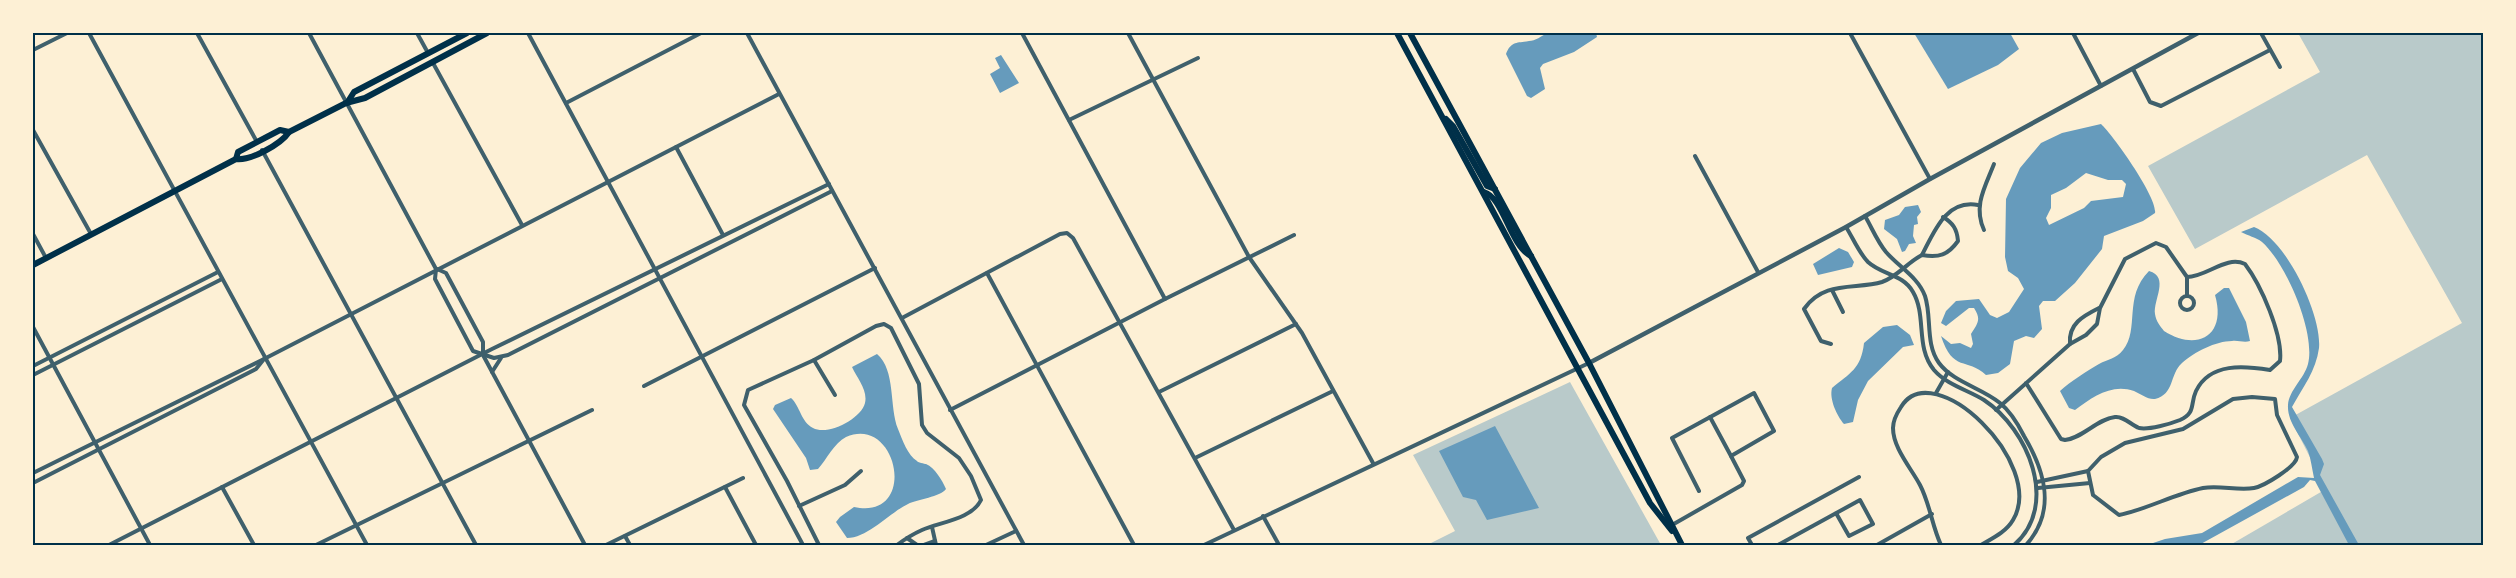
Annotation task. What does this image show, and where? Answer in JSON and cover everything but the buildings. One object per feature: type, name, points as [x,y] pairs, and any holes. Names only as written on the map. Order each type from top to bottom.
[{"type":"main road","points":[[346,103],[354,92],[467,33]]},
{"type":"main road","points":[[33,265],[236,159],[243,160],[284,139],[289,132],[346,103],[365,98],[487,33]]},
{"type":"main road","points":[[1410,33],[1589,363],[1680,542]]},
{"type":"main road","points":[[1398,34],[1410,40],[1434,85],[1448,101]]},
{"type":"main road","points":[[1398,34],[1650,503],[1680,542]]},
{"type":"main road","points":[[1443,117],[1453,126],[1487,186],[1495,189]]},
{"type":"main road","points":[[236,159],[238,152],[280,130],[289,132]]},
{"type":"main road","points":[[1483,191],[1492,197],[1521,251],[1531,257]]},
{"type":"street","points":[[33,50],[67,33]]},
{"type":"street","points":[[89,33],[367,545]]},
{"type":"street","points":[[197,33],[257,142]]},
{"type":"street","points":[[309,33],[436,269],[435,279],[473,351],[483,355],[502,357]]},
{"type":"street","points":[[417,33],[428,52]]},
{"type":"street","points":[[528,33],[803,545]]},
{"type":"street","points":[[566,103],[701,33]]},
{"type":"street","points":[[747,33],[1024,545]]},
{"type":"street","points":[[1022,33],[1165,298]]},
{"type":"street","points":[[1128,33],[1249,257],[1296,324],[1373,464]]},
{"type":"street","points":[[1850,33],[1930,179]]},
{"type":"street","points":[[2073,33],[2101,86]]},
{"type":"street","points":[[1204,545],[1589,363],[1846,227],[2198,33]]},
{"type":"street","points":[[2261,33],[2280,67]]},
{"type":"street","points":[[2133,69],[2150,102],[2161,106],[2270,50]]},
{"type":"street","points":[[1069,120],[1198,58]]},
{"type":"street","points":[[433,62],[522,225]]},
{"type":"street","points":[[33,473],[264,359],[779,94]]},
{"type":"street","points":[[33,130],[91,235]]},
{"type":"street","points":[[676,147],[723,235]]},
{"type":"street","points":[[262,150],[476,545]]},
{"type":"street","points":[[1695,156],[1758,272]]},
{"type":"street","points":[[1984,230],[1978,217],[1978,205],[1994,164]]},
{"type":"street","points":[[109,545],[396,398],[829,184]]},
{"type":"street","points":[[492,372],[502,357],[832,191]]},
{"type":"street","points":[[1832,344],[1821,341],[1804,309],[1808,302],[1843,285],[1883,282],[1922,255],[1943,217],[1953,208],[1968,203],[1978,205]]},
{"type":"street","points":[[1865,216],[1886,251],[1916,280],[1925,296],[1933,352],[1939,363],[1948,372],[1984,390],[2002,404],[2017,423],[2035,455],[2046,488],[2041,521],[2026,545]]},
{"type":"street","points":[[1922,255],[1943,255],[1952,250],[1958,241],[1958,232],[1951,222],[1943,217]]},
{"type":"street","points":[[1846,227],[1868,262],[1894,274],[1914,292],[1921,316],[1926,358],[1944,379],[1984,400],[1996,410],[2015,434],[2031,463],[2038,488],[2036,511],[2031,523],[2014,545]]},
{"type":"street","points":[[902,318],[1060,234],[1067,233],[1073,238],[1234,530]]},
{"type":"street","points":[[33,234],[46,258]]},
{"type":"street","points":[[950,410],[1165,298],[1294,235]]},
{"type":"street","points":[[1996,410],[2070,344],[2086,335],[2097,324],[2100,308],[2125,259],[2156,243],[2166,247],[2187,277],[2187,296]]},
{"type":"street","points":[[2026,383],[2061,439],[2065,440],[2118,416],[2144,428],[2177,422],[2188,416],[2193,409],[2196,391],[2204,381],[2222,369],[2232,366],[2270,370],[2277,366],[2281,353],[2269,309],[2244,264],[2237,261],[2226,263],[2202,274],[2187,277]]},
{"type":"street","points":[[644,386],[875,268]]},
{"type":"street","points":[[436,269],[446,273],[483,342],[483,355],[585,545]]},
{"type":"street","points":[[33,366],[218,272]]},
{"type":"street","points":[[987,273],[1134,545]]},
{"type":"street","points":[[33,375],[222,279]]},
{"type":"street","points":[[1832,290],[1843,312]]},
{"type":"street","points":[[2070,344],[2069,334],[2075,324],[2100,308]]},
{"type":"street","points":[[819,545],[744,405],[744,396],[748,390],[814,360],[876,326],[884,324],[891,328],[917,377],[922,425],[927,433],[959,458],[971,476],[981,500],[976,508],[907,538],[897,545]]},
{"type":"street","points":[[1159,392],[1296,324]]},
{"type":"street","points":[[33,327],[150,545]]},
{"type":"street","points":[[33,483],[256,369],[264,359]]},
{"type":"street","points":[[814,360],[835,395]]},
{"type":"street","points":[[1936,393],[1948,372]]},
{"type":"street","points":[[1195,458],[1333,391]]},
{"type":"street","points":[[1941,545],[1921,487],[1897,444],[1893,428],[1896,415],[1904,402],[1923,392],[1936,393],[1968,411],[1988,428],[1999,441],[2019,481],[2018,510],[2013,521],[2003,532],[1982,545]]},
{"type":"street","points":[[1699,490],[1672,438],[1754,393],[1774,431],[1731,456]]},
{"type":"street","points":[[2037,482],[2088,471],[2101,457],[2125,443],[2183,429],[2233,399],[2252,397],[2275,399],[2277,415],[2297,457],[2296,463],[2254,488],[2219,486],[2198,489],[2119,514],[2093,495],[2088,471]]},
{"type":"street","points":[[316,545],[592,410]]},
{"type":"street","points":[[1672,525],[1742,485],[1744,481],[1710,417]]},
{"type":"street","points":[[799,506],[845,485],[861,471]]},
{"type":"street","points":[[2072,474],[2073,485]]},
{"type":"street","points":[[1752,545],[1748,538],[1859,477]]},
{"type":"street","points":[[606,545],[743,478]]},
{"type":"street","points":[[2038,488],[2090,483]]},
{"type":"street","points":[[222,487],[254,545]]},
{"type":"street","points":[[725,487],[755,543],[748,545]]},
{"type":"street","points":[[1778,545],[1836,513],[1860,500],[1873,524],[1850,536],[1836,513]]},
{"type":"street","points":[[1877,545],[1932,514]]},
{"type":"street","points":[[1263,516],[1279,545]]},
{"type":"street","points":[[924,545],[936,543],[932,527]]},
{"type":"street","points":[[986,545],[1016,531]]},
{"type":"street","points":[[625,536],[630,545]]},
{"type":"street","points":[[907,538],[917,545]]},
{"type":"shaded area","points":[[2298,33],[2483,33],[2483,545],[2230,545],[2326,489],[2290,418],[2462,323],[2367,155],[2195,249],[2148,166],[2320,72]]},
{"type":"shaded area","points":[[1570,382],[1661,545],[1427,545],[1455,531],[1413,455]]},
{"type":"water","points":[[1547,33],[1596,33],[1597,37],[1574,52],[1543,64],[1540,68],[1545,89],[1531,98],[1527,96],[1506,54],[1515,43],[1534,40]]},
{"type":"water","points":[[1914,33],[2010,33],[2019,49],[1998,65],[1948,89]]},
{"type":"water","points":[[1001,55],[1019,83],[1000,93],[990,74],[1000,68],[995,58]]},
{"type":"water","points":[[2101,124],[2115,140],[2150,194],[2155,213],[2143,221],[2104,236],[2102,249],[2075,283],[2055,301],[2043,301],[2039,306],[2042,329],[2034,338],[2026,336],[2014,341],[2010,364],[1998,373],[1986,375],[1950,355],[1941,336],[1951,344],[1960,343],[1971,348],[1973,344],[1971,334],[1978,319],[1974,308],[1969,308],[1946,326],[1941,323],[1946,311],[1956,301],[1979,299],[1990,315],[1997,318],[2009,312],[2024,289],[2018,278],[2008,271],[2005,257],[2006,199],[2020,168],[2041,143],[2062,133]],"holes":[[[2086,173],[2108,180],[2122,180],[2126,184],[2123,197],[2091,201],[2084,208],[2049,225],[2046,218],[2051,208],[2051,195],[2066,188]]]},
{"type":"water","points":[[1918,205],[1921,212],[1917,217],[1918,224],[1914,225],[1913,236],[1916,243],[1909,244],[1902,252],[1897,239],[1884,229],[1885,220],[1899,215],[1905,207]]},
{"type":"water","points":[[2254,227],[2266,234],[2278,246],[2289,262],[2300,280],[2315,317],[2319,348],[2315,364],[2292,407],[2322,459],[2324,464],[2320,475],[2359,545],[2349,545],[2315,481],[2310,480],[2304,487],[2199,545],[2147,545],[2165,539],[2202,533],[2298,477],[2314,478],[2308,451],[2288,411],[2291,394],[2308,364],[2308,335],[2297,299],[2271,252],[2262,242],[2241,232]]},
{"type":"water","points":[[1839,248],[1848,252],[1854,262],[1852,267],[1818,275],[1813,264]]},
{"type":"water","points":[[2149,271],[2159,278],[2155,314],[2164,331],[2188,340],[2198,340],[2206,336],[2213,330],[2217,321],[2218,309],[2215,295],[2224,288],[2229,288],[2246,322],[2250,341],[2226,341],[2193,355],[2178,368],[2169,389],[2161,397],[2152,399],[2134,391],[2118,389],[2095,396],[2075,410],[2069,408],[2060,391],[2089,370],[2118,355],[2128,342],[2136,291]]},
{"type":"water","points":[[1897,325],[1910,335],[1914,345],[1903,347],[1868,381],[1858,400],[1853,422],[1844,424],[1834,407],[1832,388],[1857,365],[1864,343],[1883,327]]},
{"type":"water","points":[[877,354],[887,369],[895,420],[906,447],[914,459],[935,471],[946,489],[939,494],[908,504],[863,534],[847,538],[836,522],[840,517],[854,507],[874,507],[887,499],[894,485],[894,469],[889,453],[878,440],[864,434],[846,437],[834,447],[818,469],[810,470],[806,458],[773,409],[775,405],[791,398],[806,422],[819,430],[835,428],[851,420],[862,409],[866,398],[864,389],[852,367]]},
{"type":"water","points":[[1495,426],[1539,508],[1487,520],[1476,500],[1463,497],[1439,451]]}]
